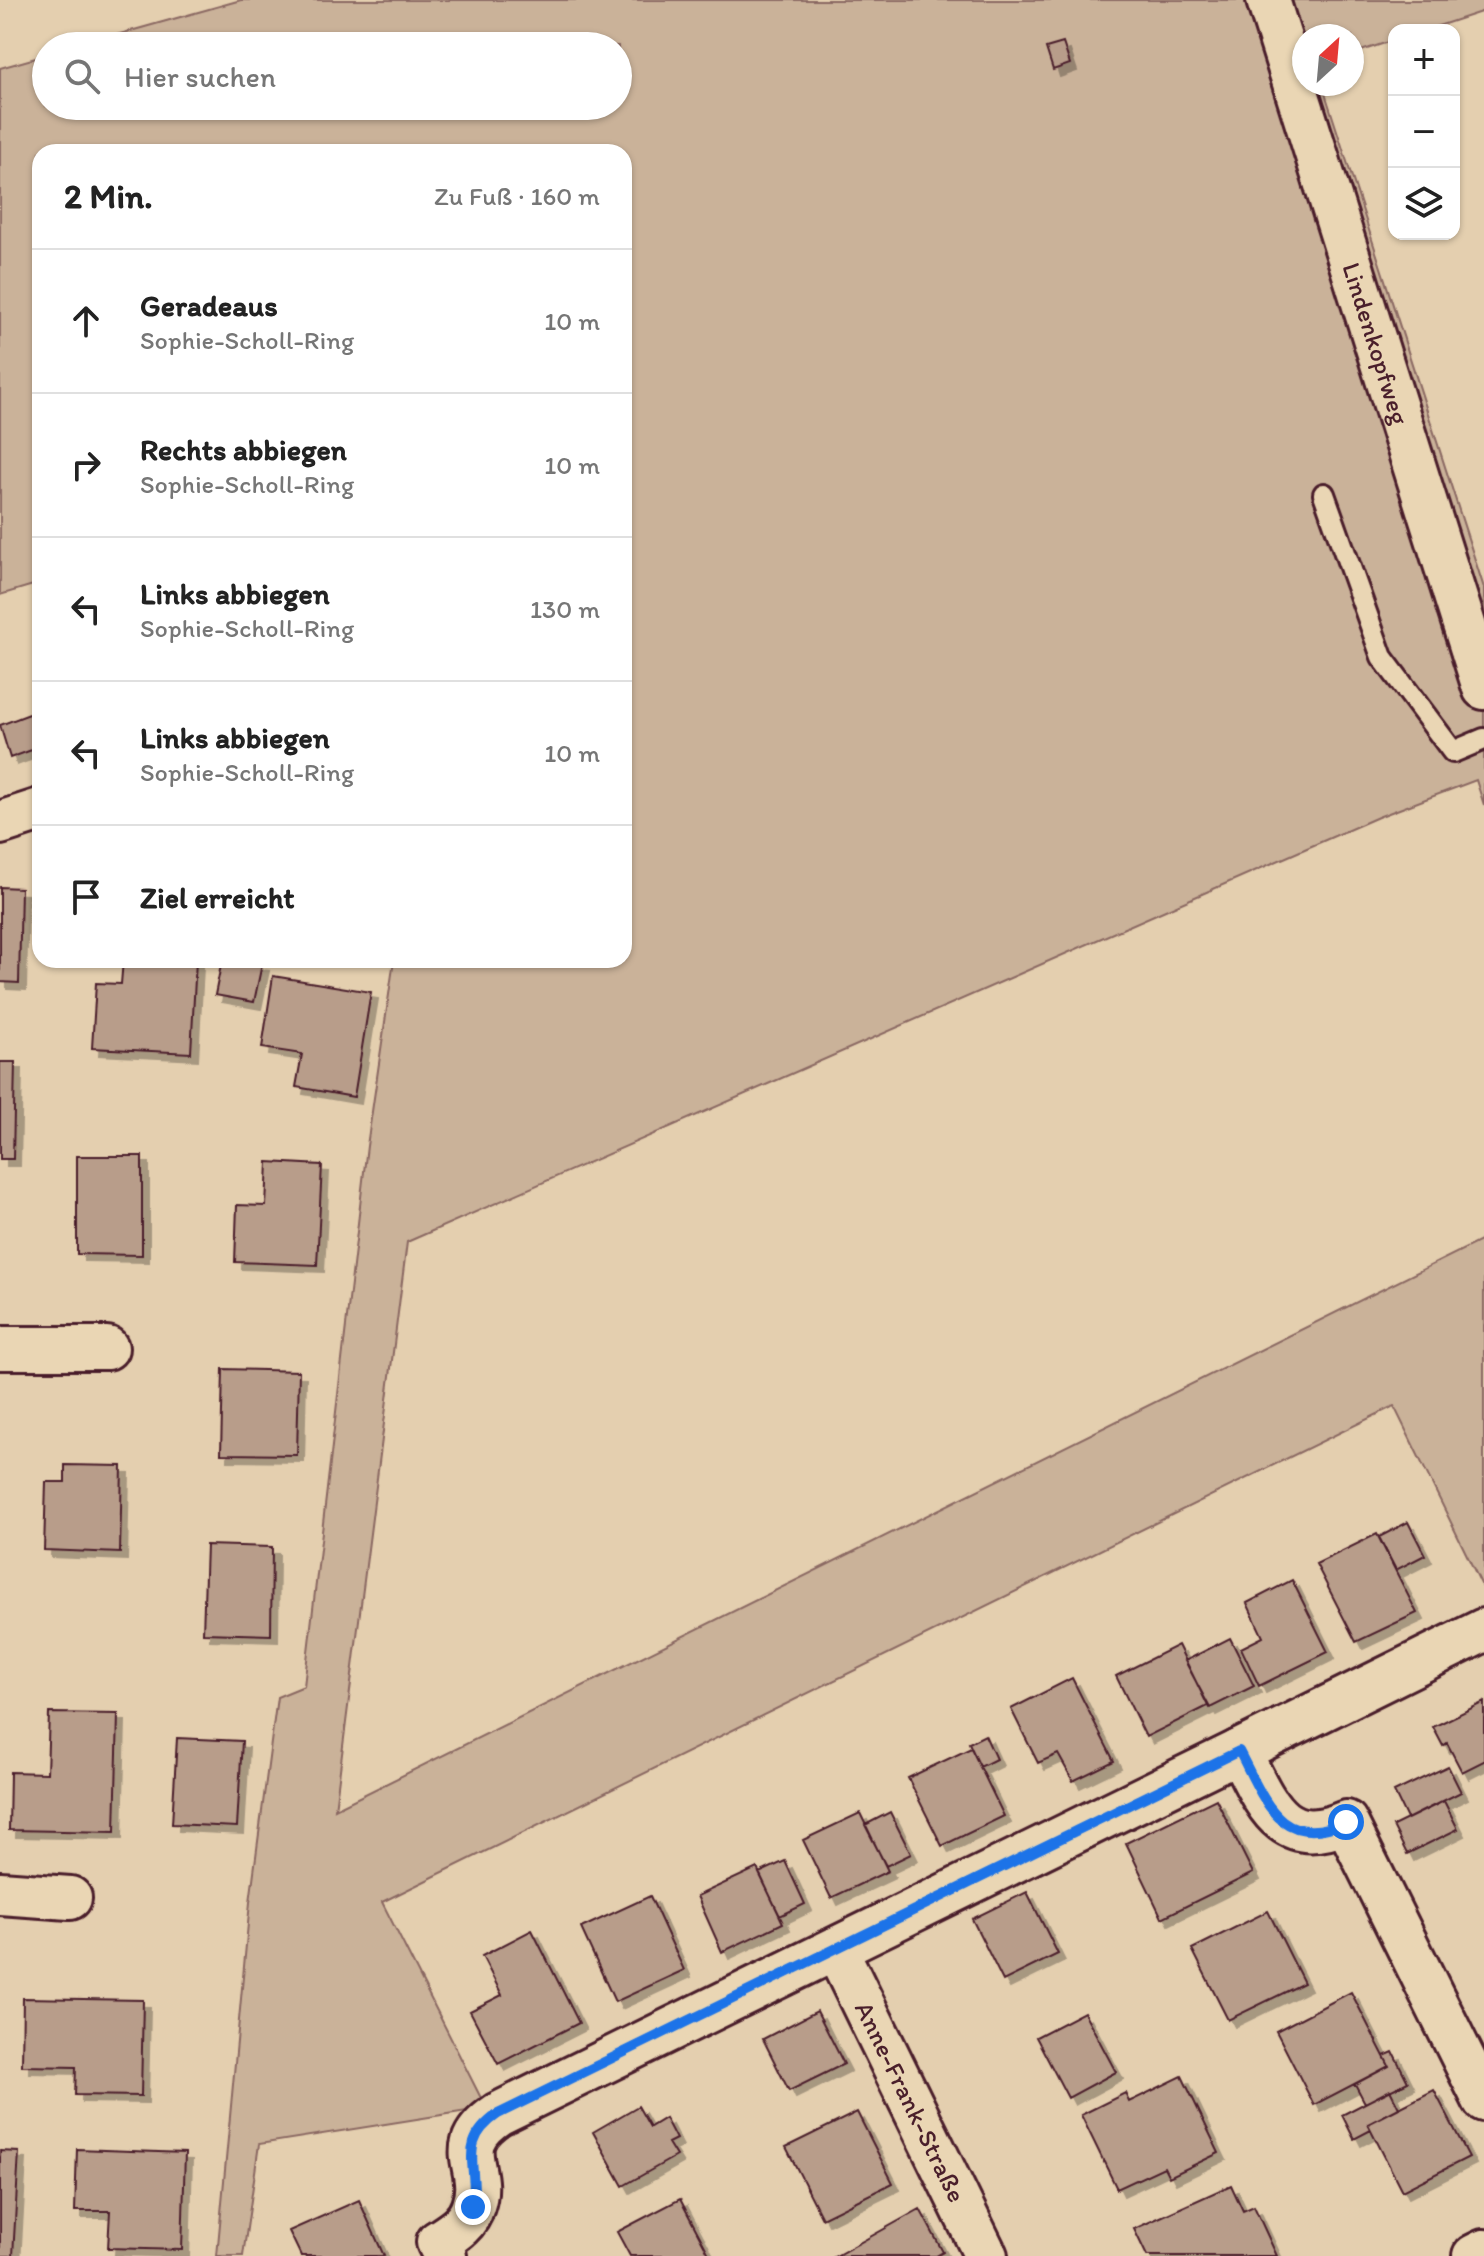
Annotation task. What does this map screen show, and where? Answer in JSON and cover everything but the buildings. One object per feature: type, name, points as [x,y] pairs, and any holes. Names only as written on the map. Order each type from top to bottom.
[{"type":"street","name":"Lindenkopfweg","points":[[1268,0],[1484,688]]},
{"type":"street","points":[[0,823],[32,813]]},
{"type":"street","points":[[0,1348],[107,1348]]},
{"type":"street","points":[[445,2256],[438,2242],[458,2230],[473,2207],[475,2177],[470,2158],[473,2140],[483,2125],[512,2107],[1484,1630]]},
{"type":"street","points":[[1239,1751],[1279,1820],[1303,1831],[1315,1832],[1326,1831],[1346,1822],[1484,2100]]},
{"type":"street","points":[[0,1893],[70,1898]]},
{"type":"street","name":"Anne-Frank-Straße","points":[[836,1949],[986,2256]]},
{"type":"street","points":[[1474,2256],[1484,2251]]},
{"type":"lane","points":[[1324,494],[1382,657],[1453,752],[1484,739]]},
{"type":"shaded area","points":[[241,0],[1484,0],[1484,11],[1444,24],[1388,24],[1388,42],[1364,50],[1364,24],[1292,24],[1292,96],[1326,96],[1484,588],[1484,805],[1476,780],[1378,817],[407,1242],[335,1809],[1484,1239],[1484,1590],[1394,1406],[382,1902],[486,2108],[259,2144],[243,2256],[217,2256],[250,1902],[277,1697],[304,1686],[367,1146],[393,968],[632,968],[632,144],[32,144],[32,585],[0,595],[0,68],[32,59],[32,120],[632,120],[632,32],[127,32]]},
{"type":"route","points":[[473,2207],[476,2192],[470,2158],[473,2140],[483,2125],[498,2114],[1239,1751],[1279,1820],[1303,1831],[1315,1832],[1326,1831],[1346,1822]]}]
